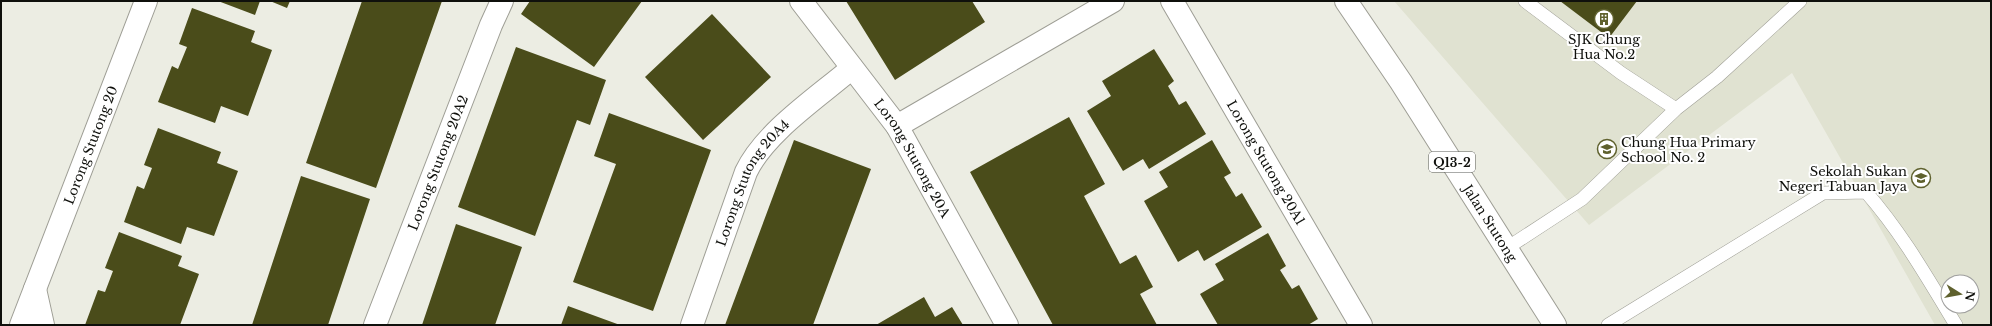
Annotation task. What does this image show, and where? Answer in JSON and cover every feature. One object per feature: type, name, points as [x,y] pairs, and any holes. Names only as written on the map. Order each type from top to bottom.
[{"type":"street","name":"Lorong Stutong 20","points":[[21,325],[146,1]]},
{"type":"street","name":"Lorong Stutong 20A2","points":[[375,325],[491,25],[502,1]]},
{"type":"street","name":"Lorong Stutong 20A","points":[[802,1],[897,126],[1007,325]]},
{"type":"street","points":[[897,126],[1114,1]]},
{"type":"street","name":"Lorong Stutong 20A1","points":[[1172,1],[1361,325]]},
{"type":"street","name":"Jalan Stutong","points":[[1346,1],[1405,88],[1555,325]]},
{"type":"street","name":"Lorong Stutong 20A4","points":[[692,325],[746,172],[752,159],[767,140],[852,68]]},
{"type":"street","points":[[35,289],[44,325]]},
{"type":"lane","points":[[1525,1],[1621,73],[1676,109]]},
{"type":"lane","points":[[1507,248],[1582,199],[1676,109],[1717,77],[1800,1]]},
{"type":"lane","points":[[1608,325],[1823,192],[1866,192],[1888,216],[1909,247],[1956,325]]},
{"type":"shaded area","points":[[1394,1],[1991,1],[1991,325],[1935,325],[1792,73],[1589,225]]},
{"type":"building","points":[[218,1],[260,1],[255,15]]},
{"type":"building","points":[[270,1],[290,1],[287,8]]},
{"type":"building","points":[[362,1],[442,1],[376,188],[306,163]]},
{"type":"building","points":[[530,1],[642,1],[594,67],[521,14]]},
{"type":"building","points":[[846,1],[972,1],[985,22],[895,80]]},
{"type":"building","name":"SJK Chung Hua No.2","points":[[1560,1],[1637,1],[1609,38]]},
{"type":"building","points":[[192,8],[255,31],[251,42],[272,50],[248,116],[221,106],[215,123],[158,102],[172,66],[178,69],[187,47],[179,44]]},
{"type":"building","points":[[712,14],[771,77],[703,140],[645,77]]},
{"type":"building","points":[[516,47],[606,80],[590,125],[577,120],[535,236],[458,207]]},
{"type":"building","points":[[1154,49],[1174,81],[1168,86],[1179,105],[1186,101],[1206,134],[1149,169],[1143,159],[1123,171],[1087,111],[1111,96],[1102,81]]},
{"type":"building","points":[[609,113],[711,150],[653,311],[573,282],[616,164],[594,156]]},
{"type":"building","points":[[1069,117],[1105,184],[1084,196],[1120,264],[1136,255],[1153,287],[1140,294],[1157,325],[1053,325],[970,172]]},
{"type":"building","points":[[158,128],[221,152],[217,163],[238,171],[214,236],[187,227],[181,244],[124,222],[137,186],[144,189],[152,168],[144,165]]},
{"type":"building","points":[[794,140],[871,169],[813,325],[725,325]]},
{"type":"building","points":[[1212,140],[1231,173],[1224,177],[1236,197],[1242,193],[1262,227],[1204,261],[1198,250],[1178,262],[1144,201],[1168,187],[1159,172]]},
{"type":"building","points":[[301,176],[370,199],[328,325],[252,325]]},
{"type":"building","points":[[456,224],[522,247],[495,325],[422,325]]},
{"type":"building","points":[[119,232],[182,256],[178,266],[199,274],[180,325],[85,325],[98,290],[105,292],[113,271],[105,268]]},
{"type":"building","points":[[1268,233],[1286,266],[1280,270],[1292,289],[1299,285],[1318,319],[1308,325],[1218,325],[1200,294],[1224,280],[1215,264]]},
{"type":"building","points":[[924,297],[935,317],[952,307],[963,325],[876,325]]},
{"type":"building","points":[[568,306],[620,325],[561,325]]},
{"type":"place","name":"SJK Chung Hua No.2","points":[[1604,19]]},
{"type":"place","name":"Chung Hua Primary School No. 2","points":[[1607,149]]},
{"type":"place","name":"Sekolah Sukan Negeri Tabuan Jaya","points":[[1921,178]]}]
